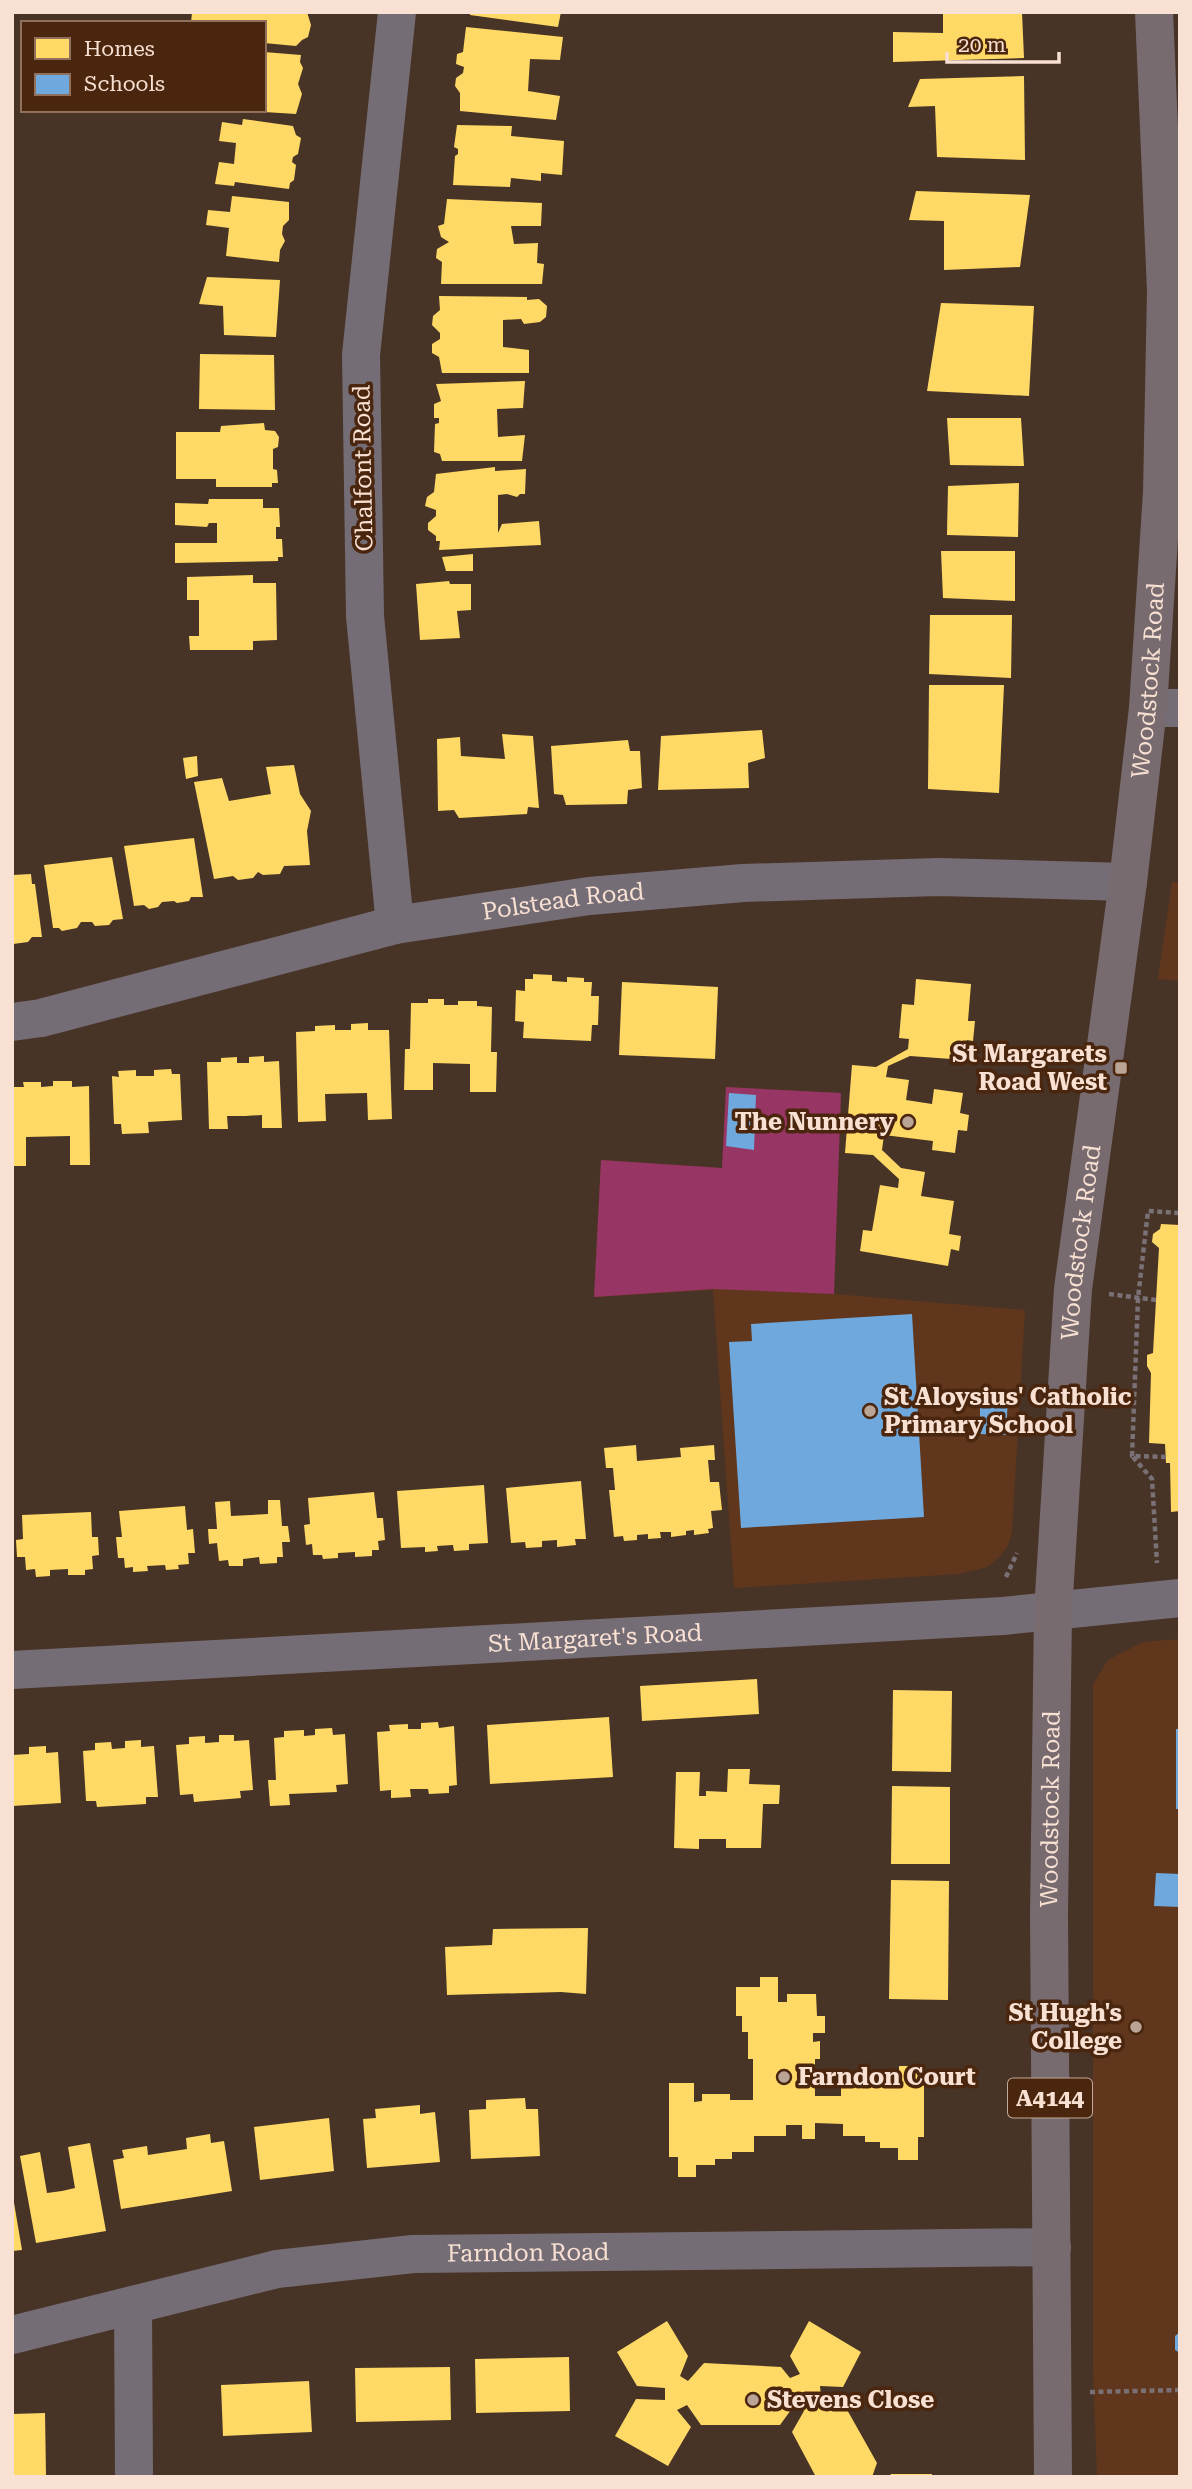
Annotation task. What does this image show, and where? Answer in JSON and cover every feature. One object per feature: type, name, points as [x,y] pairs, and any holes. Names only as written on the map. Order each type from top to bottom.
[{"type":"main road","name":"Woodstock Road","points":[[1053,2477],[1049,1914],[1053,1612],[1073,1289],[1128,882],[1164,708],[1162,492],[1166,292],[1154,12]]},
{"type":"street","name":"Chalfont Road","points":[[395,925],[365,616],[361,355],[397,12]]},
{"type":"street","name":"Polstead Road","points":[[12,1022],[41,1018],[395,925],[589,896],[743,883],[938,877],[1128,882]]},
{"type":"street","name":"St Margaret's Road","points":[[12,1670],[1053,1612],[1169,1599]]},
{"type":"street","name":"Farndon Road","points":[[12,2335],[277,2269],[413,2254],[1052,2247]]},
{"type":"street","points":[[133,2305],[134,2477]]},
{"type":"path","points":[[1169,1599],[1152,1479],[1132,1456],[1138,1298],[1148,1212],[1180,1213]]},
{"type":"path","points":[[1105,1294],[1156,1300]]},
{"type":"path","points":[[1132,1456],[1166,1457]]},
{"type":"path","points":[[1079,2392],[1180,2390]]},
{"type":"shaded area","points":[[1172,882],[1180,882],[1180,981],[1158,979]]},
{"type":"shaded area","name":"St Aloysius' Catholic Primary School","points":[[726,1087],[841,1093],[834,1294],[1025,1310],[1012,1531],[1008,1546],[987,1567],[958,1574],[734,1588],[713,1290],[594,1297],[601,1160],[722,1168]]},
{"type":"shaded area","points":[[726,1087],[841,1093],[834,1294],[713,1289],[594,1297],[601,1160],[722,1168]]},
{"type":"shaded area","name":"St Hugh's College","points":[[1180,1639],[1180,2477],[1097,2477],[1093,2370],[1093,1684],[1108,1660],[1143,1642]]},
{"type":"building: Homes","points":[[192,12],[307,12],[311,25],[308,37],[296,46],[266,43],[266,21],[191,21]]},
{"type":"building: Homes","points":[[470,12],[561,12],[558,27],[470,15]]},
{"type":"building: Homes","points":[[943,12],[1022,12],[1024,58],[893,62],[893,32],[943,33]]},
{"type":"building: Homes","points":[[466,27],[563,37],[560,60],[530,59],[528,91],[560,96],[556,120],[460,111],[460,93],[455,86],[456,78],[463,73],[464,67],[456,64],[457,54],[463,52]]},
{"type":"building: Homes","points":[[266,52],[301,55],[303,68],[298,84],[302,94],[296,114],[264,112]]},
{"type":"building: Homes","points":[[1024,76],[1025,160],[937,157],[935,106],[908,107],[920,79]]},
{"type":"building: Homes","points":[[243,119],[293,126],[296,135],[301,138],[298,154],[293,157],[292,162],[296,165],[294,180],[289,189],[235,182],[234,186],[215,184],[219,162],[234,164],[236,143],[219,141],[222,122],[242,125]]},
{"type":"building: Homes","points":[[457,125],[512,126],[511,136],[564,141],[562,175],[541,173],[541,181],[511,178],[510,187],[453,185],[455,156],[458,154],[458,149],[454,147]]},
{"type":"building: Homes","points":[[916,191],[1030,195],[1020,267],[944,270],[944,221],[909,220]]},
{"type":"building: Homes","points":[[232,196],[289,202],[289,220],[283,226],[285,241],[280,250],[279,262],[226,256],[229,228],[206,225],[208,210],[230,212]]},
{"type":"building: Homes","points":[[447,199],[542,203],[541,226],[511,226],[514,244],[538,243],[537,263],[544,264],[542,284],[441,284],[442,262],[436,258],[437,249],[449,242],[441,237],[438,226],[444,224]]},
{"type":"building: Homes","points":[[207,277],[280,280],[276,337],[224,335],[223,306],[199,304]]},
{"type":"building: Homes","points":[[439,296],[539,299],[547,306],[546,317],[540,322],[524,324],[521,319],[503,320],[503,347],[529,350],[529,373],[442,373],[439,357],[432,353],[432,344],[440,339],[440,333],[432,325],[433,316],[440,310]]},
{"type":"building: Homes","points":[[941,303],[1034,306],[1029,396],[927,391]]},
{"type":"building: Homes","points":[[200,354],[274,355],[275,410],[199,409]]},
{"type":"building: Homes","points":[[525,381],[523,408],[497,409],[498,437],[525,435],[522,461],[442,461],[440,454],[434,452],[435,424],[439,423],[439,418],[434,418],[434,404],[441,401],[436,384]]},
{"type":"building: Homes","points":[[947,418],[1021,418],[1024,466],[950,465]]},
{"type":"building: Homes","points":[[264,423],[265,430],[275,431],[279,437],[278,447],[273,449],[273,469],[277,470],[278,483],[272,483],[272,487],[216,487],[216,479],[176,479],[176,432],[220,432],[221,426]]},
{"type":"building: Homes","points":[[495,467],[495,471],[526,469],[525,494],[517,497],[498,495],[498,533],[502,524],[539,521],[541,545],[439,550],[440,541],[436,541],[436,536],[428,530],[428,523],[436,516],[436,510],[425,506],[427,497],[434,492],[436,474]]},
{"type":"building: Homes","points":[[1019,483],[1018,537],[947,535],[948,486]]},
{"type":"building: Homes","points":[[209,499],[263,499],[263,508],[279,508],[280,527],[276,527],[276,539],[282,539],[283,557],[278,557],[278,561],[175,563],[175,543],[217,543],[217,523],[209,523],[207,527],[175,525],[175,503],[208,504]]},
{"type":"building: Homes","points":[[941,551],[1015,551],[1015,601],[943,598]]},
{"type":"building: Homes","points":[[473,554],[473,571],[446,571],[442,557]]},
{"type":"building: Homes","points":[[253,575],[253,583],[276,583],[277,640],[253,641],[253,650],[190,650],[189,636],[199,636],[199,600],[187,600],[187,577]]},
{"type":"building: Homes","points":[[449,581],[450,584],[471,584],[471,610],[457,611],[460,638],[420,640],[416,584]]},
{"type":"building: Homes","points":[[930,615],[1012,615],[1011,678],[929,674]]},
{"type":"building: Homes","points":[[929,685],[1004,685],[999,793],[928,789]]},
{"type":"building: Homes","points":[[762,730],[765,758],[748,763],[749,788],[658,790],[661,736]]},
{"type":"building: Homes","points":[[502,734],[533,736],[539,808],[528,807],[527,814],[459,818],[454,810],[438,811],[437,739],[460,737],[461,756],[505,759]]},
{"type":"building: Homes","points":[[628,740],[630,751],[640,751],[642,788],[628,790],[627,804],[566,805],[563,795],[554,794],[551,746]]},
{"type":"building: Homes","points":[[197,756],[198,776],[186,779],[183,758]]},
{"type":"building: Homes","points":[[294,765],[300,794],[311,811],[307,831],[310,865],[284,866],[280,874],[263,875],[258,872],[253,878],[238,880],[233,876],[214,879],[194,782],[222,778],[229,801],[271,794],[266,767]]},
{"type":"building: Homes","points":[[194,838],[203,897],[191,897],[189,901],[177,903],[162,902],[158,907],[149,909],[144,905],[134,906],[124,846]]},
{"type":"building: Homes","points":[[112,857],[123,919],[113,920],[109,925],[95,926],[92,922],[81,922],[77,928],[62,931],[53,928],[44,865]]},
{"type":"building: Homes","points":[[31,874],[32,884],[35,884],[42,937],[32,937],[28,942],[13,944],[13,875]]},
{"type":"building: Homes","points":[[533,974],[552,975],[552,981],[567,982],[567,977],[584,978],[584,982],[592,982],[591,996],[599,996],[598,1025],[592,1025],[591,1041],[523,1038],[524,1022],[515,1021],[516,990],[525,991],[525,979],[533,979]]},
{"type":"building: Homes","name":"The Nunnery","points":[[916,979],[971,984],[968,1021],[975,1021],[973,1041],[967,1040],[965,1060],[910,1056],[888,1066],[886,1077],[909,1080],[906,1100],[932,1104],[934,1089],[963,1093],[960,1113],[969,1115],[967,1131],[958,1130],[955,1153],[932,1150],[933,1141],[884,1135],[882,1150],[901,1168],[925,1172],[921,1196],[954,1201],[949,1234],[961,1236],[959,1251],[951,1249],[948,1266],[860,1251],[863,1230],[872,1231],[880,1185],[898,1188],[899,1179],[873,1155],[845,1153],[852,1065],[876,1067],[908,1049],[909,1039],[899,1038],[902,1004],[914,1005]]},
{"type":"building: Homes","points":[[622,982],[718,987],[715,1059],[619,1055]]},
{"type":"building: Homes","points":[[428,999],[444,999],[444,1005],[458,1005],[458,1001],[477,1001],[477,1006],[492,1007],[491,1052],[497,1052],[496,1092],[470,1092],[470,1064],[433,1063],[433,1090],[404,1090],[405,1049],[410,1049],[411,1003],[428,1003]]},
{"type":"building: Homes","points":[[368,1023],[368,1030],[389,1030],[392,1119],[368,1120],[367,1093],[325,1094],[326,1121],[298,1122],[296,1032],[315,1031],[315,1026],[335,1025],[335,1030],[351,1030],[351,1024]]},
{"type":"building: Homes","points":[[264,1056],[264,1062],[279,1061],[282,1128],[262,1128],[262,1115],[227,1116],[228,1129],[209,1129],[207,1062],[221,1062],[221,1058],[237,1057],[237,1063],[249,1063],[249,1057]]},
{"type":"building: Homes","points":[[171,1069],[172,1074],[180,1074],[182,1120],[148,1122],[149,1133],[122,1134],[121,1124],[114,1124],[112,1076],[119,1077],[118,1071],[136,1070],[136,1076],[154,1076],[154,1070]]},
{"type":"building: Homes","points":[[53,1081],[72,1081],[72,1087],[89,1086],[90,1165],[70,1165],[70,1136],[26,1137],[26,1166],[12,1166],[12,1087],[24,1087],[23,1082],[41,1082],[41,1087],[53,1086]]},
{"type":"building: Homes","points":[[1161,1224],[1180,1225],[1180,1511],[1171,1512],[1170,1463],[1166,1463],[1165,1444],[1149,1443],[1151,1373],[1147,1366],[1147,1355],[1153,1353],[1159,1248],[1152,1242],[1153,1234],[1160,1229]]},
{"type":"building: Homes","points":[[636,1445],[637,1461],[681,1457],[680,1448],[714,1445],[715,1460],[708,1460],[710,1482],[719,1482],[722,1510],[711,1511],[713,1528],[708,1529],[709,1533],[694,1535],[694,1530],[686,1531],[686,1535],[671,1537],[671,1532],[660,1532],[661,1538],[648,1539],[648,1534],[637,1535],[637,1540],[624,1541],[623,1536],[614,1537],[609,1490],[615,1490],[613,1468],[606,1468],[604,1448]]},
{"type":"building: Homes","points":[[581,1481],[586,1539],[575,1539],[576,1545],[557,1547],[557,1540],[542,1541],[542,1547],[526,1548],[525,1542],[511,1543],[506,1488]]},
{"type":"building: Homes","points":[[484,1485],[488,1543],[469,1544],[469,1550],[454,1551],[453,1545],[437,1546],[438,1551],[425,1552],[425,1547],[401,1548],[397,1491]]},
{"type":"building: Homes","points":[[374,1492],[377,1518],[383,1518],[385,1540],[378,1541],[379,1550],[372,1550],[372,1556],[355,1557],[355,1552],[338,1553],[338,1558],[323,1559],[322,1555],[313,1555],[312,1544],[306,1545],[304,1525],[310,1524],[308,1498]]},
{"type":"building: Homes","points":[[268,1500],[280,1500],[282,1526],[288,1526],[290,1542],[282,1542],[283,1557],[277,1557],[277,1563],[260,1564],[259,1557],[243,1559],[243,1566],[229,1566],[228,1560],[219,1561],[217,1543],[209,1544],[208,1529],[217,1529],[215,1502],[230,1501],[231,1516],[268,1514]]},
{"type":"building: Homes","points":[[185,1506],[187,1530],[193,1529],[195,1553],[188,1553],[189,1564],[178,1565],[179,1569],[166,1570],[165,1565],[147,1566],[148,1571],[133,1572],[133,1567],[125,1568],[124,1558],[118,1558],[116,1537],[122,1537],[119,1511]]},
{"type":"building: Homes","points":[[91,1512],[92,1537],[98,1537],[99,1555],[92,1556],[93,1569],[85,1570],[85,1575],[68,1575],[68,1569],[50,1570],[50,1576],[36,1577],[35,1569],[26,1570],[25,1557],[17,1557],[16,1540],[23,1539],[22,1515]]},
{"type":"building: Homes","points":[[757,1679],[759,1714],[642,1721],[640,1686]]},
{"type":"building: Homes","points":[[893,1690],[952,1691],[951,1772],[892,1771]]},
{"type":"building: Homes","points":[[609,1717],[613,1777],[490,1784],[487,1725]]},
{"type":"building: Homes","points":[[438,1722],[439,1728],[454,1726],[457,1785],[449,1786],[449,1793],[429,1794],[428,1789],[410,1789],[411,1797],[391,1798],[391,1790],[380,1791],[377,1732],[390,1731],[389,1725],[408,1724],[408,1729],[421,1729],[421,1723]]},
{"type":"building: Homes","points":[[332,1728],[333,1735],[345,1734],[348,1784],[336,1785],[337,1792],[289,1794],[290,1805],[270,1806],[268,1780],[276,1780],[274,1738],[284,1737],[284,1731],[304,1730],[304,1736],[315,1735],[315,1729]]},
{"type":"building: Homes","points":[[219,1735],[234,1735],[234,1741],[249,1740],[253,1790],[240,1791],[241,1798],[194,1802],[193,1794],[180,1795],[176,1745],[189,1744],[189,1737],[205,1736],[205,1743],[219,1742]]},
{"type":"building: Homes","points":[[141,1740],[141,1747],[154,1746],[158,1797],[146,1797],[146,1804],[97,1807],[96,1801],[86,1801],[83,1751],[95,1750],[95,1743],[111,1742],[112,1749],[125,1748],[125,1741]]},
{"type":"building: Homes","points":[[46,1746],[46,1753],[58,1752],[61,1803],[12,1806],[12,1755],[29,1754],[29,1747]]},
{"type":"building: Homes","points":[[728,1769],[750,1769],[749,1784],[780,1785],[779,1804],[763,1804],[761,1848],[726,1848],[726,1839],[699,1839],[699,1849],[674,1848],[676,1772],[700,1772],[699,1796],[706,1796],[706,1791],[727,1792]]},
{"type":"building: Homes","points":[[892,1786],[950,1787],[950,1864],[891,1864]]},
{"type":"building: Homes","points":[[891,1880],[949,1881],[948,2000],[889,1999]]},
{"type":"building: Homes","points":[[588,1928],[586,1994],[561,1992],[447,1995],[445,1947],[492,1945],[493,1929]]},
{"type":"building: Homes","name":"Farndon Court","points":[[760,1977],[778,1977],[778,2002],[787,2002],[787,1994],[816,1994],[817,2016],[825,2016],[825,2033],[813,2033],[813,2042],[820,2041],[820,2059],[815,2059],[815,2096],[841,2096],[841,2085],[864,2084],[864,2077],[893,2077],[893,2085],[899,2085],[899,2066],[924,2066],[924,2137],[918,2137],[918,2160],[898,2160],[898,2148],[880,2148],[880,2142],[865,2142],[865,2136],[843,2136],[843,2124],[815,2123],[815,2139],[802,2139],[802,2125],[786,2125],[786,2136],[754,2136],[754,2152],[732,2152],[732,2159],[715,2159],[715,2165],[696,2165],[696,2177],[678,2177],[678,2157],[669,2157],[669,2083],[694,2083],[694,2102],[702,2101],[702,2094],[730,2094],[730,2100],[753,2100],[753,2059],[748,2059],[748,2032],[742,2032],[742,2016],[736,2016],[736,1987],[760,1987]]},
{"type":"building: Homes","points":[[525,2098],[526,2109],[538,2109],[540,2156],[471,2159],[469,2110],[486,2109],[486,2100]]},
{"type":"building: Homes","points":[[420,2105],[420,2114],[435,2112],[440,2162],[367,2168],[363,2119],[376,2118],[375,2109]]},
{"type":"building: Homes","points":[[329,2118],[334,2171],[260,2180],[254,2127]]},
{"type":"building: Homes","points":[[210,2134],[211,2143],[224,2141],[232,2191],[121,2209],[113,2160],[124,2158],[122,2150],[147,2146],[148,2155],[187,2149],[186,2138]]},
{"type":"building: Homes","points":[[90,2143],[106,2231],[36,2243],[20,2156],[40,2152],[47,2193],[62,2191],[75,2188],[68,2147]]},
{"type":"building: Homes","points":[[12,2191],[22,2250],[12,2251]]},
{"type":"building: Homes","name":"Stevens Close","points":[[667,2321],[688,2356],[680,2376],[688,2381],[704,2363],[781,2367],[790,2378],[800,2374],[790,2356],[809,2321],[861,2352],[843,2387],[820,2386],[821,2397],[841,2399],[877,2463],[872,2477],[816,2477],[792,2432],[804,2411],[796,2403],[780,2425],[701,2425],[687,2405],[677,2410],[691,2427],[668,2466],[615,2436],[636,2399],[665,2400],[665,2388],[637,2386],[617,2352]]},
{"type":"building: Homes","points":[[569,2357],[570,2411],[476,2413],[475,2359]]},
{"type":"building: Homes","points":[[450,2367],[451,2420],[356,2422],[355,2368]]},
{"type":"building: Homes","points":[[309,2381],[312,2432],[223,2436],[221,2385]]},
{"type":"building: Homes","points":[[45,2413],[46,2477],[12,2477],[12,2414]]},
{"type":"building: Homes","name":"Stevens Close","points":[[891,2474],[932,2474],[932,2477],[889,2477]]},
{"type":"building: Schools","points":[[729,1093],[756,1095],[754,1150],[726,1146]]},
{"type":"building: Schools","points":[[912,1314],[924,1517],[741,1528],[729,1342],[752,1341],[751,1324]]},
{"type":"building: Schools","points":[[980,1397],[1008,1397],[1006,1435],[980,1434]]},
{"type":"building: Schools","points":[[1176,1729],[1180,1729],[1180,1809],[1176,1809]]},
{"type":"building: Schools","points":[[1156,1873],[1180,1874],[1180,1907],[1154,1906]]},
{"type":"building: Schools","points":[[1180,2332],[1180,2353],[1175,2350],[1175,2336]]},
{"type":"place","name":"St Margarets Road West","points":[[1121,1068]]},
{"type":"place","name":"The Nunnery","points":[[908,1122]]},
{"type":"place","name":"St Aloysius' Catholic Primary School","points":[[870,1411]]},
{"type":"place","name":"St Hugh's College","points":[[1136,2027]]},
{"type":"place","name":"Farndon Court","points":[[784,2077]]},
{"type":"place","name":"Stevens Close","points":[[753,2400]]}]
